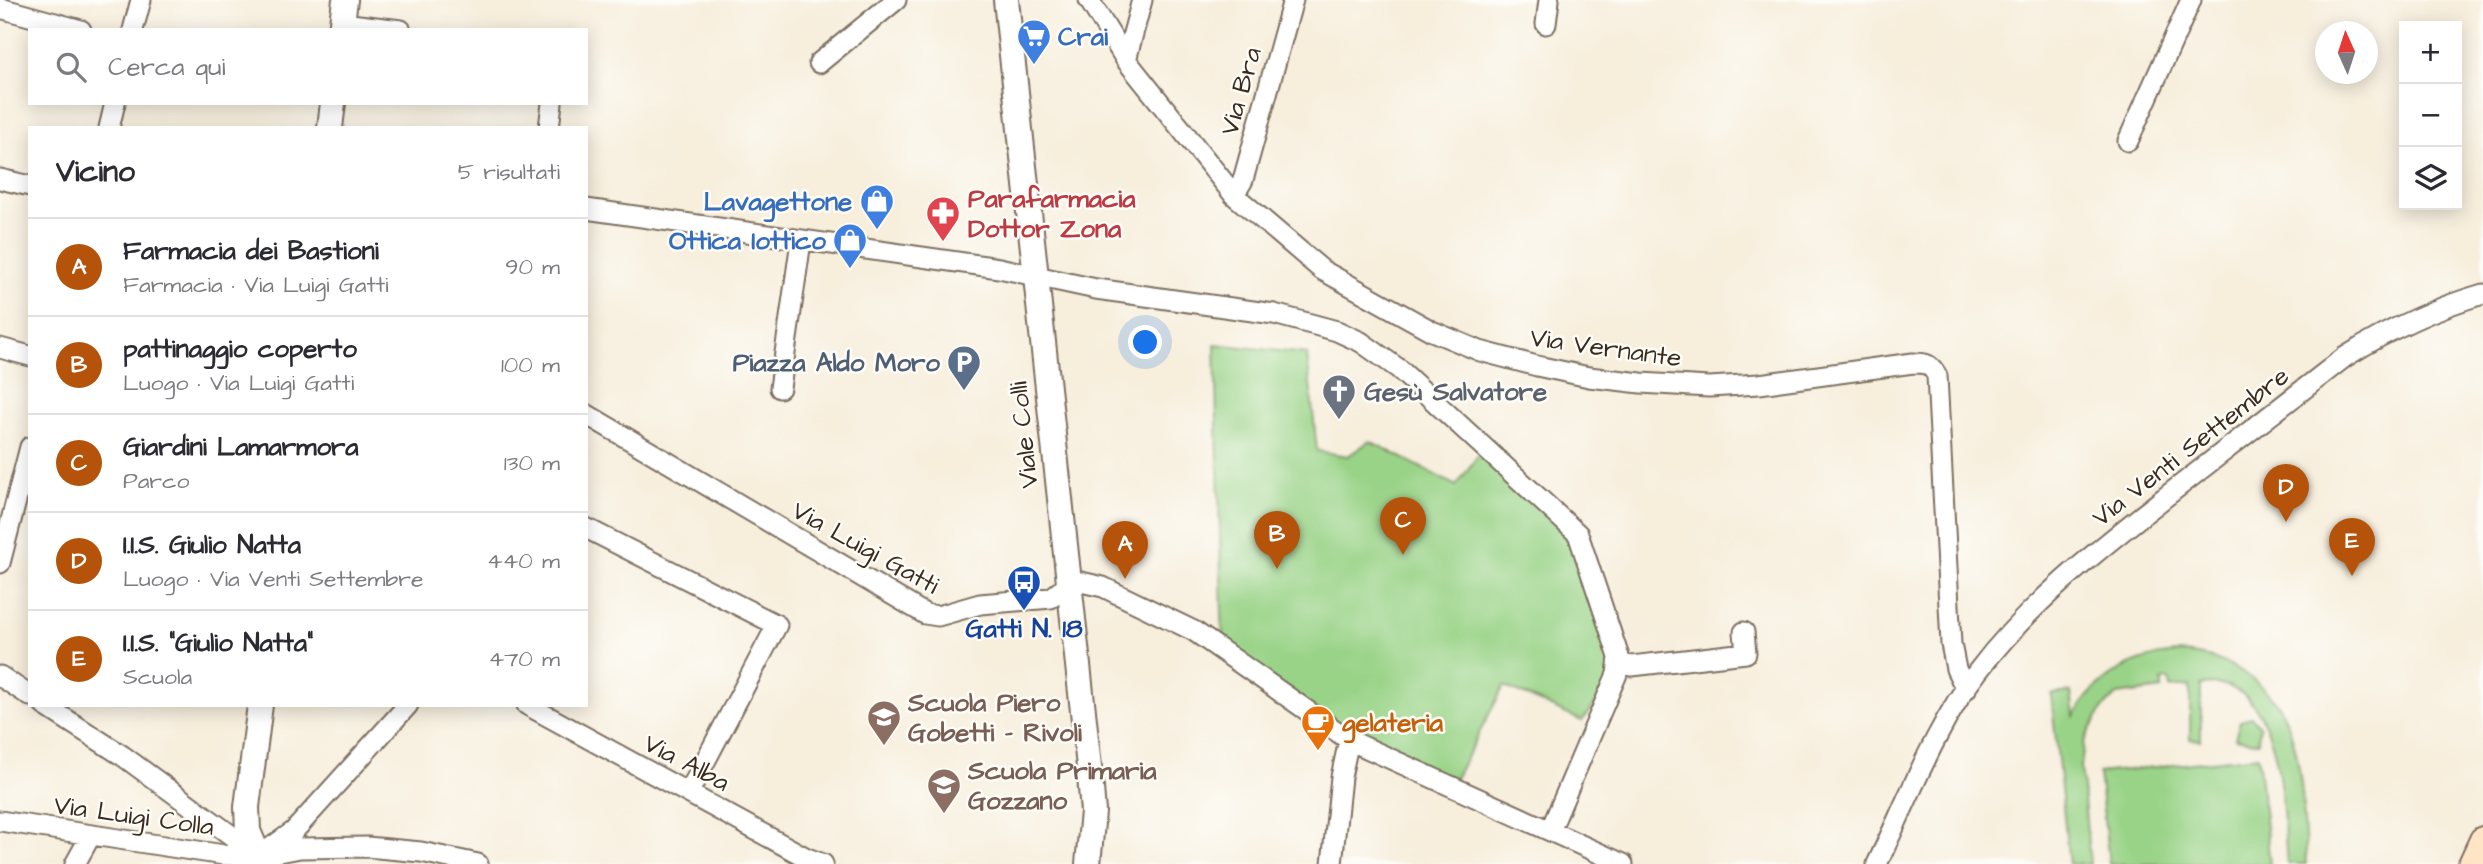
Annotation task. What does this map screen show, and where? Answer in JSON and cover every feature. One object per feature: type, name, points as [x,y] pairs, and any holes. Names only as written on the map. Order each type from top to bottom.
[{"type":"main road","points":[[2472,864],[2483,840]]},
{"type":"street","points":[[134,28],[141,0]]},
{"type":"street","points":[[819,63],[897,0]]},
{"type":"street","name":"Viale Colli","points":[[1006,0],[1093,812],[1088,864]]},
{"type":"street","name":"Via Vernante","points":[[1089,0],[1126,60],[1234,195],[1322,270],[1432,331],[1480,351],[1537,366],[1589,377],[1642,383],[1710,387],[1759,384],[1926,363],[1933,368],[1937,376],[1951,644],[1956,669],[1966,689]]},
{"type":"street","points":[[1126,60],[1142,0]]},
{"type":"street","name":"Via Bra","points":[[1234,195],[1242,180],[1293,0]]},
{"type":"street","points":[[1546,24],[1549,0]]},
{"type":"street","points":[[2128,141],[2191,0]]},
{"type":"street","points":[[0,8],[74,28]]},
{"type":"street","points":[[342,18],[391,28]]},
{"type":"street","points":[[109,126],[114,105]]},
{"type":"street","points":[[330,126],[333,105]]},
{"type":"street","points":[[550,126],[552,105]]},
{"type":"street","points":[[0,179],[28,186]]},
{"type":"street","points":[[588,209],[989,267],[1020,272],[1036,278],[1226,309],[1274,314],[1321,326],[1361,342],[1412,380],[1578,534],[1619,657],[1619,664],[1550,831]]},
{"type":"street","points":[[780,388],[801,241]]},
{"type":"street","name":"Via Venti Settembre","points":[[1877,864],[1939,736],[1966,689],[1999,645],[2046,596],[2117,535],[2345,357],[2380,335],[2455,302],[2483,294]]},
{"type":"street","points":[[0,348],[28,355]]},
{"type":"street","name":"Via Luigi Gatti","points":[[588,415],[925,614],[938,616],[980,604],[1051,598],[1069,584]]},
{"type":"street","points":[[0,562],[20,524],[28,462]]},
{"type":"street","points":[[588,529],[777,625],[689,793]]},
{"type":"street","points":[[1069,584],[1081,582],[1103,587],[1194,631],[1349,740],[1550,831],[1597,859],[1623,864]]},
{"type":"street","points":[[1619,664],[1632,666],[1746,653],[1744,632]]},
{"type":"street","points":[[0,676],[28,695]]},
{"type":"street","points":[[47,707],[138,767],[261,860]]},
{"type":"street","points":[[260,707],[247,807],[248,831],[261,860]]},
{"type":"street","points":[[261,860],[294,831],[406,707]]},
{"type":"street","name":"Via Alba","points":[[531,707],[807,858],[823,864]]},
{"type":"street","points":[[1332,864],[1341,777],[1349,740]]},
{"type":"street","name":"Via Luigi Colla","points":[[1,818],[91,835],[261,860],[300,848],[367,847],[421,852],[478,864]]},
{"type":"street","points":[[75,864],[91,835]]},
{"type":"green space","points":[[1215,344],[1307,354],[1317,451],[1348,456],[1370,441],[1456,486],[1479,454],[1581,542],[1617,674],[1582,721],[1504,686],[1451,786],[1349,740],[1223,652]]},
{"type":"green space","points":[[2177,653],[2209,657],[2229,664],[2260,685],[2279,706],[2289,726],[2298,764],[2307,864],[2287,864],[2277,764],[2261,715],[2247,697],[2228,686],[2201,685],[2201,740],[2190,739],[2190,686],[2170,688],[2169,679],[2162,680],[2162,689],[2117,695],[2103,708],[2089,731],[2084,743],[2081,767],[2090,864],[2069,864],[2051,694],[2071,692],[2074,716],[2093,690],[2117,671],[2145,659]]},
{"type":"green space","points":[[2251,717],[2260,725],[2258,742],[2235,738],[2240,721]]},
{"type":"green space","points":[[2258,756],[2270,864],[2109,864],[2099,773]]},
{"type":"place","name":"Crai","points":[[1034,66]]},
{"type":"place","name":"Lavagettone","points":[[877,231]]},
{"type":"place","name":"Parafarmacia Dottor Zona","points":[[943,243]]},
{"type":"place","name":"Ottica Iottico","points":[[850,270]]},
{"type":"place","name":"Piazza Aldo Moro","points":[[964,392]]},
{"type":"place","name":"Gesù Salvatore","points":[[1339,421]]},
{"type":"place","name":"I.I.S. Giulio Natta","points":[[2286,522]]},
{"type":"place","name":"Giardini Lamarmora","points":[[1403,555]]},
{"type":"place","name":"pattinaggio coperto","points":[[1277,569]]},
{"type":"place","name":"I.I.S. \"Giulio Natta\"","points":[[2352,576]]},
{"type":"place","name":"Farmacia dei Bastioni","points":[[1125,579]]},
{"type":"place","name":"Gatti N. 18","points":[[1024,612]]},
{"type":"place","name":"Scuola Piero Gobetti - Rivoli","points":[[884,747]]},
{"type":"place","name":"gelateria","points":[[1318,752]]},
{"type":"place","name":"Scuola Primaria Gozzano","points":[[944,815]]}]
